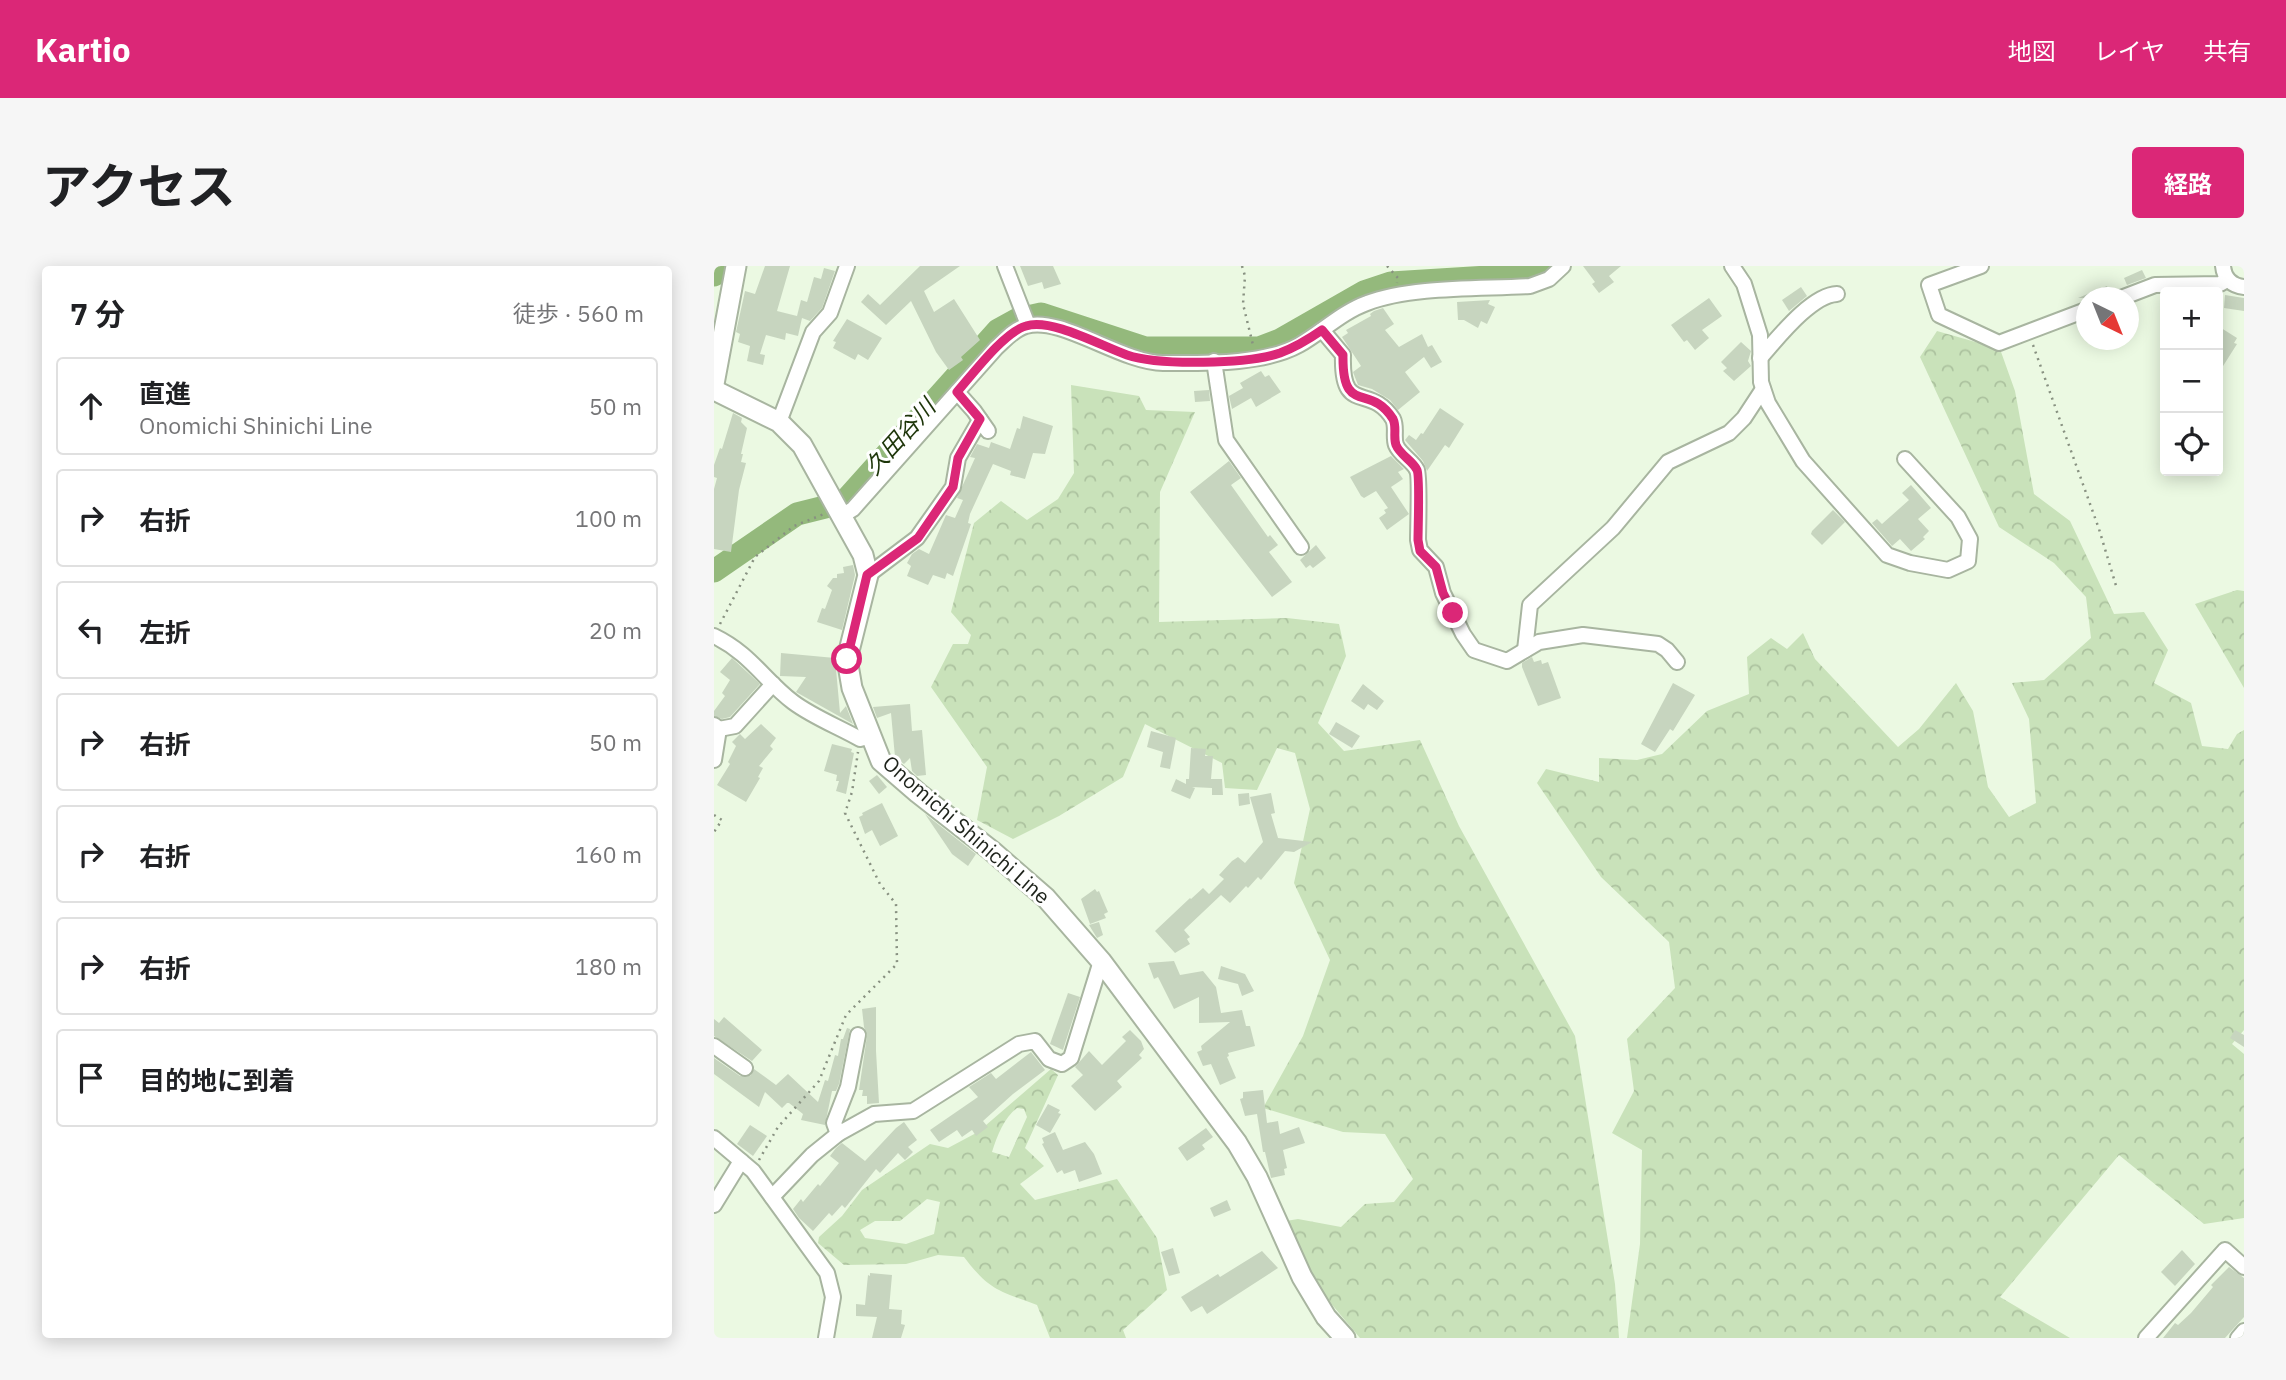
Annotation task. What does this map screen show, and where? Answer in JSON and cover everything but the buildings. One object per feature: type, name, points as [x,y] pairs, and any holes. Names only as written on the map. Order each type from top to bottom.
[{"type":"main road","points":[[714,384],[736,266]]},
{"type":"main road","points":[[714,390],[779,422],[802,445],[863,555],[867,575]]},
{"type":"main road","name":"Onomichi Shinichi Line","points":[[867,575],[847,659],[866,738],[881,761],[1046,898],[1101,961],[1237,1143],[1257,1177],[1302,1278],[1326,1317],[1345,1338]]},
{"type":"street","points":[[779,422],[813,332],[830,313],[847,266]]},
{"type":"street","points":[[1006,266],[1028,325]]},
{"type":"street","points":[[840,517],[853,509],[996,348],[1018,329],[1028,325],[1047,325],[1129,356],[1159,363],[1256,358],[1297,346],[1365,303],[1397,294],[1530,286],[1549,279],[1563,266]]},
{"type":"street","points":[[1732,266],[1744,285],[1760,335],[1761,382],[1768,403],[1803,461],[1887,555],[1910,563],[1948,570],[1968,561],[1970,539],[1958,517],[1905,459]]},
{"type":"street","points":[[1981,266],[1929,285],[1939,315],[1999,343],[2076,314]]},
{"type":"street","points":[[2139,291],[2155,285],[2220,284],[2225,273],[2237,287],[2244,287]]},
{"type":"street","points":[[1760,358],[1805,310],[1829,294],[1837,294]]},
{"type":"street","points":[[1322,330],[1343,355],[1342,373],[1346,387],[1354,396],[1380,404],[1394,421],[1396,445],[1417,470],[1420,551],[1436,567],[1443,593],[1474,650],[1507,661],[1539,642],[1583,635],[1658,644],[1677,662]]},
{"type":"street","points":[[1214,361],[1226,440],[1301,547]]},
{"type":"street","points":[[1525,650],[1530,605],[1613,528],[1668,462],[1729,433],[1744,418],[1763,389]]},
{"type":"street","points":[[867,575],[918,538],[953,487],[958,458],[984,425],[957,392]]},
{"type":"street","points":[[716,632],[750,659],[794,703],[866,738]]},
{"type":"street","points":[[714,760],[717,727],[735,726],[773,684]]},
{"type":"street","points":[[772,1197],[812,1155],[838,1134],[874,1114],[913,1111],[1019,1044],[1035,1041],[1049,1059],[1062,1064],[1071,1058],[1101,961]]},
{"type":"street","points":[[838,1134],[834,1122],[848,1087],[858,1035]]},
{"type":"street","points":[[714,1046],[745,1068]]},
{"type":"street","points":[[714,1138],[753,1171],[827,1273],[832,1297],[826,1338]]},
{"type":"street","points":[[714,1205],[741,1161]]},
{"type":"street","points":[[2146,1338],[2225,1250],[2244,1267]]},
{"type":"street","points":[[2238,1338],[2244,1331]]},
{"type":"path","points":[[1242,266],[1245,276],[1243,304],[1256,358]]},
{"type":"path","points":[[1387,266],[1398,278],[1397,294]]},
{"type":"path","points":[[2028,332],[2099,529],[2117,589]]},
{"type":"path","points":[[716,632],[755,557],[777,537],[818,514],[830,513],[840,517]]},
{"type":"path","points":[[753,1171],[778,1126],[819,1081],[846,1015],[897,964],[895,904],[880,884],[845,813],[866,738]]},
{"type":"path","points":[[714,815],[722,820],[714,832]]},
{"type":"green space","points":[[1937,331],[2000,349],[2015,391],[2034,494],[2070,521],[2114,614],[2144,612],[2168,650],[2154,683],[2191,703],[2202,746],[2228,749],[2237,734],[2244,730],[2244,1030],[2232,1044],[2244,1054],[2244,1218],[2204,1224],[2119,1155],[2000,1297],[2070,1338],[1627,1338],[1640,1244],[1642,1150],[1612,1133],[1634,1091],[1627,1039],[1675,988],[1669,942],[1601,877],[1537,783],[1546,769],[1599,782],[1599,758],[1637,760],[1662,754],[1707,711],[1749,694],[1747,657],[1771,638],[1787,649],[1803,633],[1815,659],[1898,747],[1919,729],[1956,683],[1973,711],[1988,787],[2009,817],[2036,803],[2029,719],[2012,683],[2044,680],[2091,638],[2086,597],[2054,563],[1999,527],[1920,357]]},
{"type":"green space","points":[[1071,385],[1139,396],[1146,410],[1195,412],[1160,492],[1159,622],[1287,618],[1339,624],[1346,656],[1318,723],[1344,751],[1420,740],[1459,826],[1575,1036],[1615,1284],[1619,1338],[1360,1338],[1313,1282],[1286,1221],[1298,1219],[1341,1227],[1365,1204],[1394,1202],[1413,1179],[1385,1134],[1343,1132],[1263,1108],[1303,1036],[1330,960],[1294,883],[1310,809],[1295,753],[1277,748],[1257,790],[1225,788],[1222,763],[1145,724],[1123,777],[1059,816],[1013,839],[977,820],[987,767],[931,687],[953,644],[968,644],[971,635],[951,612],[974,523],[1001,501],[1027,520],[1058,499],[1074,473]]},
{"type":"green space","points":[[2237,590],[2244,591],[2244,688],[2195,604]]},
{"type":"green space","points":[[1051,1069],[1058,1075],[1025,1148],[1044,1166],[1020,1184],[1035,1200],[1117,1179],[1157,1238],[1167,1290],[1123,1330],[1126,1338],[1050,1338],[1037,1305],[988,1283],[964,1257],[938,1255],[906,1264],[844,1265],[818,1243],[819,1237],[842,1216],[862,1190],[930,1144],[948,1148],[978,1132]],"holes":[[[1017,1108],[1024,1109],[1027,1117],[1009,1157],[992,1152],[1005,1122]],[[927,1199],[940,1202],[934,1234],[906,1244],[865,1238],[860,1230],[875,1221],[900,1221]]]},
{"type":"waterway","points":[[714,275],[717,266]]},
{"type":"waterway","name":"久田谷川","points":[[839,504],[843,503],[998,330],[1018,319],[1041,314],[1145,348],[1259,348],[1280,340],[1364,292],[1391,283],[1536,274],[1546,266]]},
{"type":"waterway","name":"久田谷川","points":[[714,571],[797,514],[825,507]]},
{"type":"route","points":[[847,659],[867,575],[918,538],[953,487],[958,458],[980,419],[957,392],[996,348],[1018,329],[1028,325],[1047,325],[1129,356],[1159,363],[1256,358],[1277,354],[1297,346],[1322,330],[1343,355],[1342,373],[1346,387],[1354,396],[1380,404],[1394,421],[1396,445],[1417,470],[1420,551],[1436,567],[1443,593],[1453,613]]}]
